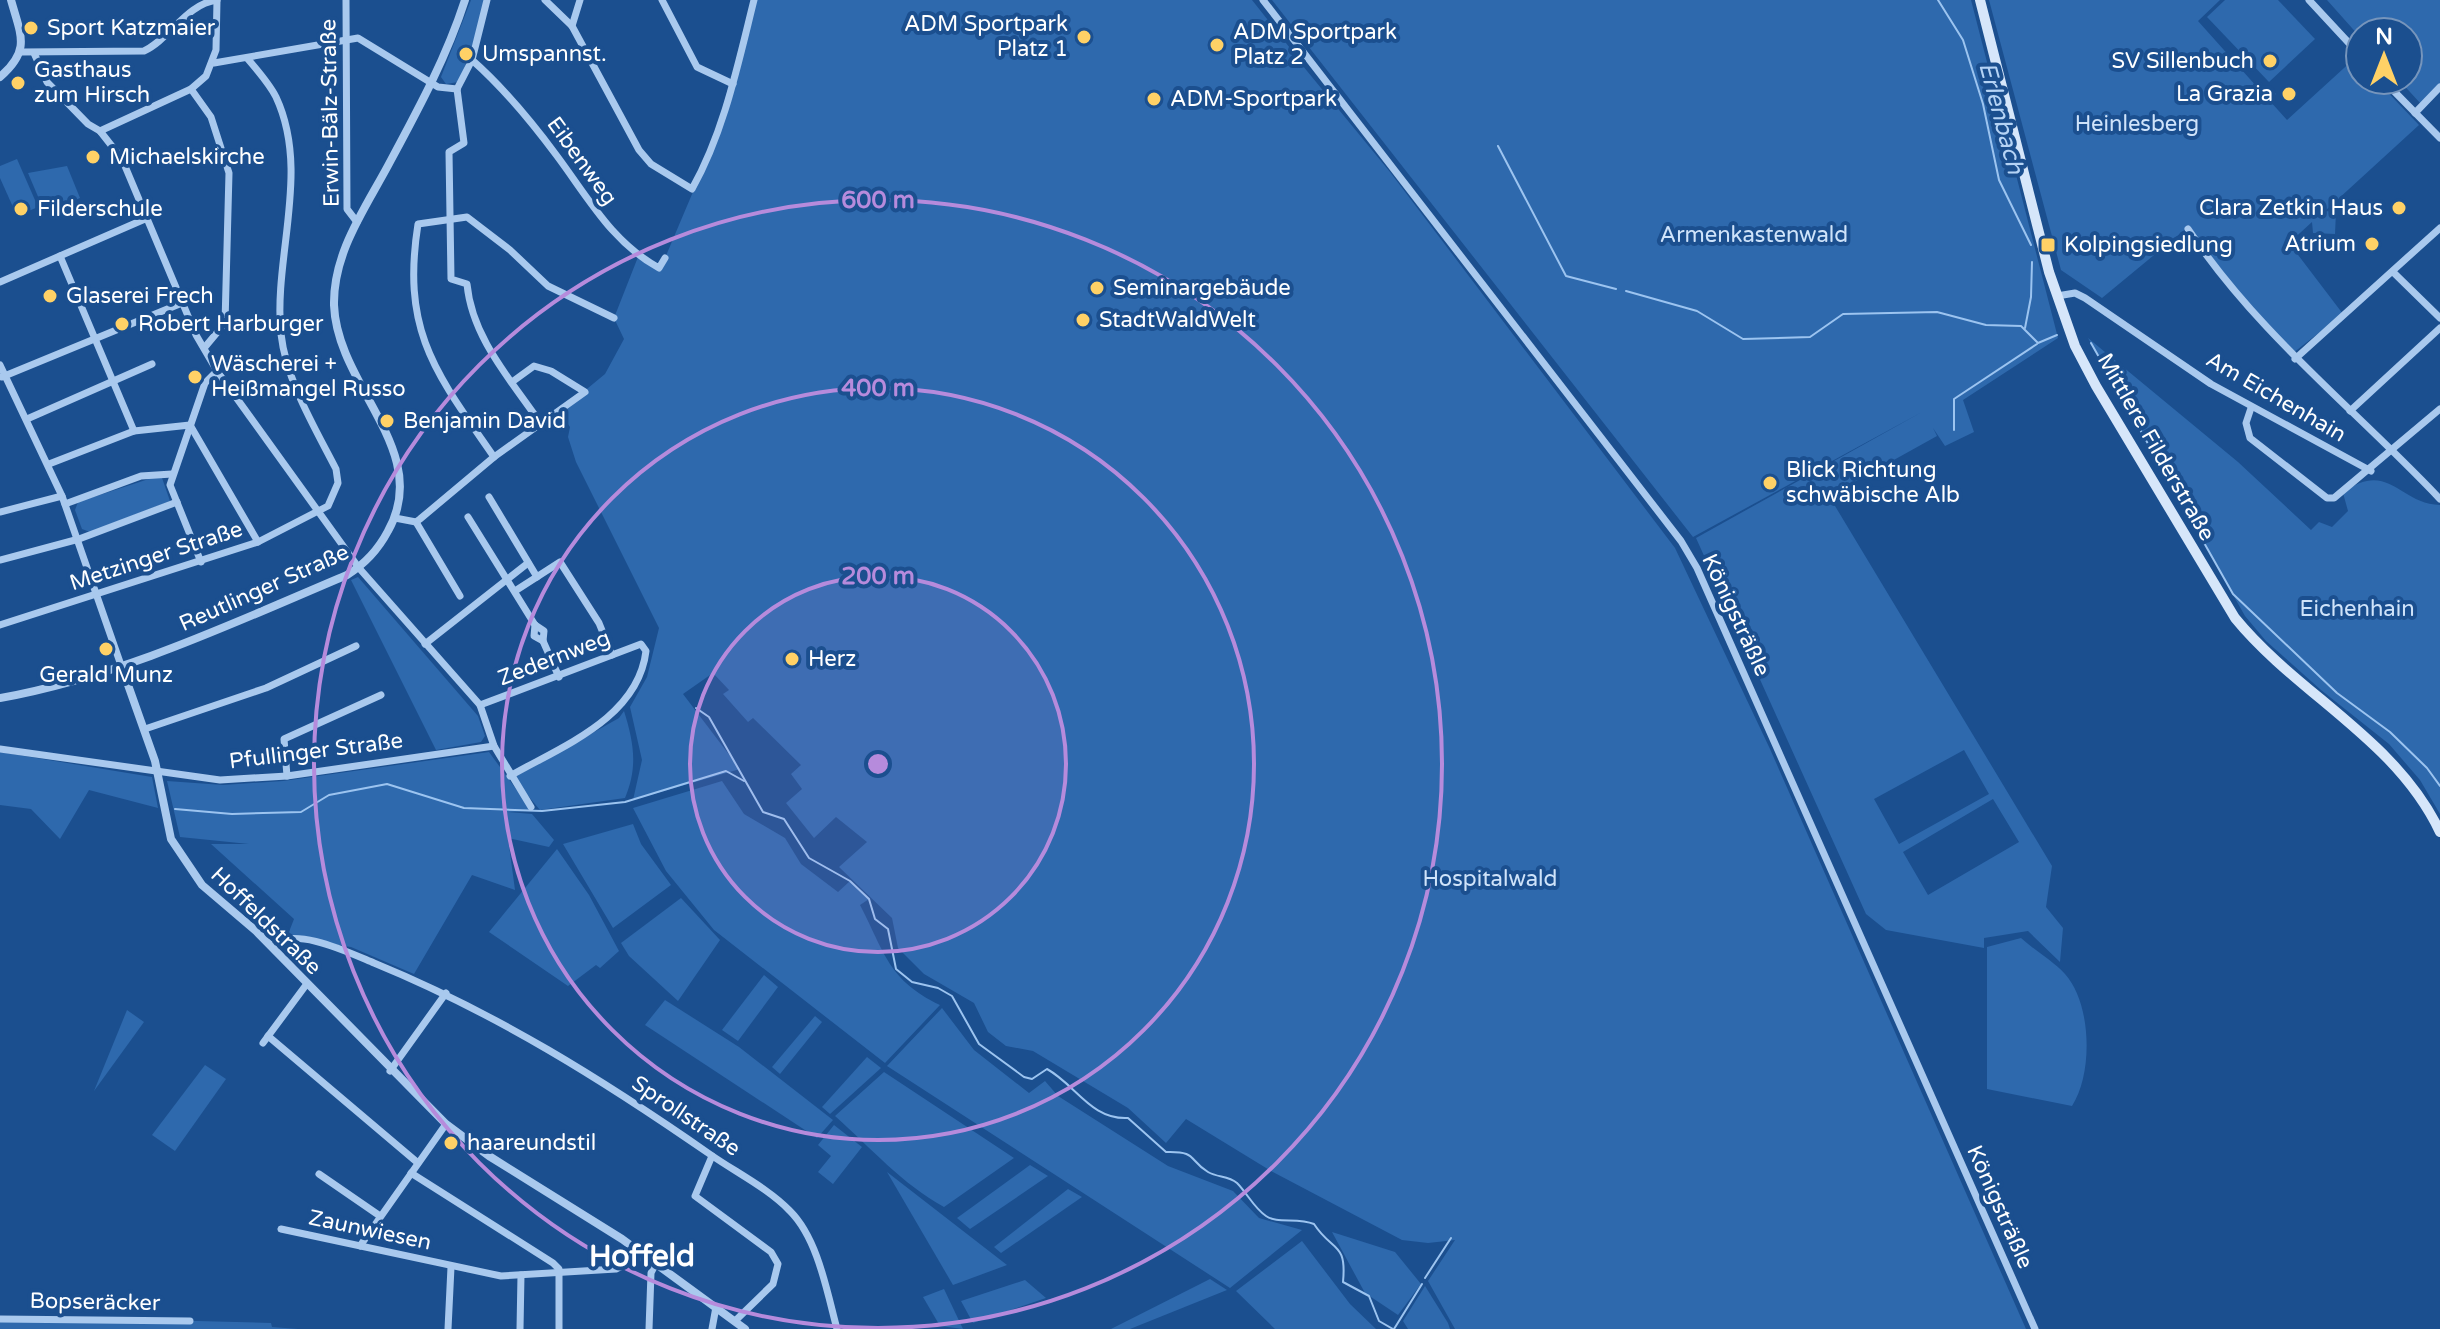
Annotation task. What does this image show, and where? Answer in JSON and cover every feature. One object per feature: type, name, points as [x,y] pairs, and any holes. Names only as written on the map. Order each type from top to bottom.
[{"type":"main road","name":"Mittlere Filderstraße","points":[[1980,0],[2057,296],[2075,346],[2096,386],[2235,618],[2261,647],[2395,763],[2423,800],[2440,832]]},
{"type":"street","points":[[11,0],[22,52]]},
{"type":"street","points":[[22,52],[144,51],[155,45],[186,16],[217,0]]},
{"type":"street","points":[[100,131],[191,89],[214,63],[217,0]]},
{"type":"street","name":"Erwin-Bälz-Straße","points":[[346,0],[347,209],[357,222]]},
{"type":"street","name":"Reutlinger Straße","points":[[0,698],[122,668],[359,568],[374,552],[395,518],[400,493],[398,458],[348,364],[335,319],[338,269],[357,222],[431,84],[465,0]]},
{"type":"street","points":[[487,0],[472,60],[457,89],[464,143],[449,152],[451,279],[467,284],[477,326],[541,424]]},
{"type":"street","points":[[545,0],[572,26],[639,150],[651,164],[692,189],[709,154],[733,84],[754,0]]},
{"type":"street","points":[[572,26],[580,0]]},
{"type":"street","points":[[662,0],[697,67],[733,84]]},
{"type":"street","name":"Königsträßle","points":[[1263,0],[1681,541],[1697,568],[2035,1329]]},
{"type":"street","points":[[2309,0],[2344,38]]},
{"type":"street","points":[[214,63],[358,38],[431,84],[457,89]]},
{"type":"street","points":[[0,77],[22,52]]},
{"type":"street","points":[[34,53],[40,70],[52,88],[88,124],[100,131],[122,159],[182,303],[217,371],[359,568],[480,705],[494,746],[531,807]]},
{"type":"street","points":[[247,58],[275,95],[284,117],[290,212],[281,334],[294,380],[336,469],[338,483],[335,496],[320,512]]},
{"type":"street","name":"Eibenweg","points":[[472,60],[526,115],[608,228],[638,257],[659,268],[665,258]]},
{"type":"street","points":[[2415,113],[2440,87]]},
{"type":"street","points":[[191,89],[211,117],[229,173],[230,187],[225,323],[205,347]]},
{"type":"street","points":[[2399,96],[2438,132]]},
{"type":"street","points":[[494,457],[434,365],[415,315],[412,268],[418,224],[450,217],[467,217],[548,286],[614,318]]},
{"type":"street","points":[[0,282],[145,219]]},
{"type":"street","points":[[2295,359],[2440,228]]},
{"type":"street","points":[[2188,229],[2228,283],[2295,359],[2394,451],[2440,499]]},
{"type":"street","points":[[60,256],[134,431]]},
{"type":"street","points":[[2393,272],[2440,318]]},
{"type":"street","name":"Am Eichenhain","points":[[2057,296],[2075,293],[2085,298],[2211,384],[2371,471]]},
{"type":"street","points":[[2,377],[182,303]]},
{"type":"street","points":[[2350,411],[2440,328]]},
{"type":"street","points":[[27,419],[152,364]]},
{"type":"street","name":"Hoffeldstraße","points":[[0,365],[2,377],[49,464],[79,539],[145,729],[158,774],[169,832],[188,869],[216,899],[271,946],[390,1071],[446,1124],[489,1156],[645,1255],[745,1329]]},
{"type":"street","points":[[416,522],[494,457],[585,392],[551,371],[534,366],[512,382]]},
{"type":"street","points":[[201,562],[170,485],[205,383],[217,371]]},
{"type":"street","points":[[2251,408],[2246,423],[2250,438],[2327,498],[2334,498],[2371,471],[2440,409]]},
{"type":"street","points":[[49,464],[134,431],[190,425]]},
{"type":"street","points":[[190,425],[258,542]]},
{"type":"street","points":[[0,512],[64,500],[141,476],[172,474]]},
{"type":"street","points":[[489,497],[537,577]]},
{"type":"street","points":[[0,560],[79,539],[177,502]]},
{"type":"street","name":"Metzinger Straße","points":[[0,625],[258,542],[320,512]]},
{"type":"street","points":[[468,517],[535,625],[544,631],[543,641],[559,677]]},
{"type":"street","points":[[395,518],[416,522],[460,596]]},
{"type":"street","points":[[515,591],[560,562],[599,623],[612,655]]},
{"type":"street","points":[[425,644],[528,563]]},
{"type":"street","name":"Zedernweg","points":[[480,705],[641,644],[646,651],[640,677],[617,710],[510,776]]},
{"type":"street","points":[[145,729],[266,688],[356,646]]},
{"type":"street","points":[[287,776],[284,739],[381,695]]},
{"type":"street","name":"Pfullinger Straße","points":[[0,749],[158,774],[220,780],[287,776],[494,746]]},
{"type":"street","name":"Sprollstraße","points":[[271,946],[287,937],[327,945],[446,993],[572,1062],[712,1156],[788,1209],[799,1222],[813,1250],[837,1329]]},
{"type":"street","points":[[306,985],[265,1040],[418,1163]]},
{"type":"street","points":[[390,1071],[446,993]]},
{"type":"street","points":[[360,1246],[446,1124]]},
{"type":"street","points":[[712,1156],[695,1196],[771,1252],[778,1264],[773,1284],[735,1321]]},
{"type":"street","points":[[411,1173],[553,1263],[559,1274],[559,1329]]},
{"type":"street","points":[[319,1174],[380,1216]]},
{"type":"street","name":"Zaunwiesen","points":[[281,1229],[484,1275],[559,1274],[616,1269],[645,1255]]},
{"type":"street","points":[[649,1329],[651,1273],[656,1263]]},
{"type":"street","name":"Zaunwiesen","points":[[448,1329],[451,1267]]},
{"type":"street","points":[[520,1329],[521,1275]]},
{"type":"street","points":[[712,1329],[716,1307]]},
{"type":"street","name":"Bopseräcker","points":[[0,1319],[190,1321]]},
{"type":"green space","points":[[471,0],[485,0],[470,54],[458,82],[446,84],[441,77]]},
{"type":"green space","name":"Hospitalwald","points":[[754,0],[1252,0],[1297,57],[1284,68],[1298,60],[1390,172],[1675,548],[1770,749],[2026,1329],[1455,1329],[1428,1281],[1455,1240],[1428,1243],[1402,1240],[1271,1171],[1186,1119],[1166,1143],[1128,1108],[1033,1051],[1006,1046],[988,1032],[974,1003],[924,974],[898,948],[892,918],[839,867],[867,842],[836,817],[814,838],[786,803],[802,789],[791,774],[801,765],[753,718],[748,722],[723,694],[729,690],[713,673],[683,694],[740,769],[633,800],[642,760],[630,707],[647,677],[659,628],[576,462],[568,437],[570,427],[559,412],[605,374],[624,339],[614,318],[638,257],[659,268],[665,258],[709,154]]},
{"type":"green space","name":"Armenkastenwald","points":[[1272,0],[1971,0],[2058,338],[1963,400],[1974,432],[1945,446],[1933,428],[1937,436],[1829,496],[2052,866],[2046,907],[2063,928],[2060,962],[2028,931],[1984,938],[1984,948],[1886,930],[1866,914],[1696,538],[1922,412],[1693,537]],"holes":[[[1964,750],[1989,794],[1899,844],[1874,799]],[[1993,799],[2019,842],[1928,895],[1903,852]]]},
{"type":"green space","name":"Heinlesberg","points":[[1989,0],[2220,0],[2198,21],[2266,97],[2263,92],[2269,86],[2276,94],[2269,100],[2287,120],[2344,68],[2344,96],[2391,96],[2419,125],[2325,211],[2336,212],[2335,234],[2313,233],[2312,222],[2289,243],[2343,314],[2293,353],[2229,281],[2188,227],[2102,298],[2061,270]]},
{"type":"green space","name":"SV Sillenbuch","points":[[2225,0],[2278,0],[2315,39],[2269,82],[2207,17]]},
{"type":"green space","points":[[2327,0],[2440,0],[2440,84],[2421,104],[2414,96],[2424,96],[2424,16],[2344,16],[2344,19]]},
{"type":"green space","points":[[17,159],[38,207],[17,216],[0,178],[0,166]]},
{"type":"green space","points":[[67,166],[80,198],[45,213],[28,173]]},
{"type":"green space","name":"Eichenhain","points":[[2088,338],[2238,462],[2311,530],[2319,522],[2332,527],[2348,511],[2343,493],[2371,480],[2393,486],[2426,503],[2440,505],[2440,814],[2420,780],[2389,744],[2321,690],[2266,641],[2245,616]]},
{"type":"green space","points":[[161,475],[170,501],[90,532],[82,529],[75,510],[78,502]]},
{"type":"green space","points":[[358,577],[478,716],[485,736],[481,742],[436,750],[351,580]]},
{"type":"green space","points":[[624,711],[633,755],[632,776],[625,798],[540,810],[513,778],[619,718]]},
{"type":"green space","points":[[0,752],[152,777],[158,808],[89,790],[60,839],[31,809],[0,805]]},
{"type":"green space","points":[[489,752],[532,811],[508,812],[532,814],[554,840],[549,847],[508,838],[515,890],[472,875],[414,974],[351,947],[287,937],[294,919],[211,844],[249,844],[180,837],[167,781],[223,785],[283,781]]},
{"type":"green space","points":[[722,781],[744,814],[785,838],[801,864],[838,892],[850,881],[869,899],[860,905],[890,964],[909,986],[940,1005],[885,1063],[714,930],[666,871],[633,808]]},
{"type":"green space","points":[[633,824],[641,844],[671,885],[613,928],[563,844]]},
{"type":"green space","points":[[557,849],[589,895],[619,951],[600,968],[596,965],[568,986],[489,932]]},
{"type":"green space","points":[[681,898],[720,940],[678,1001],[629,956],[621,943]]},
{"type":"green space","points":[[2021,938],[2065,974],[2080,1003],[2085,1021],[2086,1058],[2084,1076],[2072,1106],[1987,1089],[1987,947]]},
{"type":"green space","points":[[764,975],[778,987],[738,1041],[722,1030]]},
{"type":"green space","points":[[665,1000],[739,1047],[833,1120],[817,1138],[645,1025]]},
{"type":"green space","points":[[942,1008],[974,1050],[1029,1093],[1045,1081],[1058,1096],[1168,1166],[1233,1191],[1259,1218],[1302,1230],[1230,1288],[887,1066]]},
{"type":"green space","points":[[127,1010],[144,1022],[94,1091]]},
{"type":"green space","points":[[815,1016],[822,1022],[780,1074],[772,1067]]},
{"type":"green space","points":[[867,1057],[881,1068],[830,1114],[822,1107]]},
{"type":"green space","points":[[205,1065],[226,1079],[175,1151],[152,1135]]},
{"type":"green space","points":[[884,1072],[1014,1158],[944,1207],[929,1198],[901,1177],[835,1116]]},
{"type":"green space","points":[[834,1125],[862,1147],[833,1184],[818,1172],[831,1156],[818,1145]]},
{"type":"green space","points":[[1030,1165],[1048,1176],[970,1229],[957,1218]]},
{"type":"green space","points":[[887,1172],[1007,1265],[953,1285]]},
{"type":"green space","points":[[1068,1189],[1082,1197],[1001,1253],[994,1247]]},
{"type":"green space","points":[[1332,1232],[1395,1252],[1421,1284],[1398,1315],[1365,1293]]},
{"type":"green space","points":[[1302,1241],[1350,1304],[1376,1329],[1275,1329],[1236,1291]]},
{"type":"green space","points":[[1210,1279],[1227,1290],[1130,1329],[1111,1329]]},
{"type":"green space","points":[[1025,1280],[1046,1298],[973,1323],[961,1301]]},
{"type":"green space","points":[[1425,1286],[1450,1329],[1408,1329],[1403,1321]]},
{"type":"green space","points":[[944,1289],[963,1329],[940,1326],[923,1297]]},
{"type":"green space","points":[[0,1316],[271,1323],[272,1327],[298,1329],[0,1329]]},
{"type":"waterway","name":"Erlenbach","points":[[1938,0],[1963,40],[1983,104],[1999,180],[2031,245]]},
{"type":"waterway","points":[[1498,146],[1566,276],[1616,289]]},
{"type":"waterway","points":[[2025,328],[2031,297],[2032,262]]},
{"type":"waterway","points":[[1626,291],[1697,311],[1743,339],[1810,337],[1843,314],[1937,312],[1986,325],[2021,326],[2038,343],[2057,335]]},
{"type":"waterway","points":[[2091,343],[2233,594],[2337,693],[2390,732],[2427,768],[2440,786]]},
{"type":"waterway","points":[[1954,430],[1954,399],[2037,344]]},
{"type":"waterway","points":[[696,708],[709,717],[763,812],[784,819],[809,858],[850,881],[869,899],[875,919],[888,929],[896,969],[912,982],[938,988],[952,996],[979,1044],[1024,1077],[1032,1079],[1047,1069],[1094,1108],[1115,1117],[1128,1118],[1166,1152],[1188,1155],[1208,1172],[1234,1180],[1266,1216],[1314,1224],[1340,1253],[1343,1282],[1369,1296],[1379,1321],[1393,1329]]},
{"type":"waterway","points":[[175,809],[232,814],[301,812],[329,795],[387,784],[464,808],[542,811],[625,802],[726,771],[744,781]]},
{"type":"waterway","points":[[1425,1278],[1451,1238]]},
{"type":"waterway","points":[[1394,1329],[1422,1284]]},
{"type":"place","name":"Sport Katzmaier","points":[[31,28]]},
{"type":"place","name":"ADM Sportpark Platz 1","points":[[1084,37]]},
{"type":"place","name":"ADM Sportpark Platz 2","points":[[1217,45]]},
{"type":"place","name":"Umspannst.","points":[[466,54]]},
{"type":"place","name":"SV Sillenbuch","points":[[2270,61]]},
{"type":"place","name":"Gasthaus zum Hirsch","points":[[18,83]]},
{"type":"place","name":"La Grazia","points":[[2289,94]]},
{"type":"place","name":"ADM-Sportpark","points":[[1154,99]]},
{"type":"place","name":"Michaelskirche","points":[[93,157]]},
{"type":"place","name":"Clara Zetkin Haus","points":[[2399,208]]},
{"type":"place","name":"Filderschule","points":[[21,209]]},
{"type":"place","name":"Atrium","points":[[2372,244]]},
{"type":"place","name":"Kolpingsiedlung","points":[[2048,245]]},
{"type":"place","name":"Seminargebäude","points":[[1097,288]]},
{"type":"place","name":"Glaserei Frech","points":[[50,296]]},
{"type":"place","name":"StadtWaldWelt","points":[[1083,320]]},
{"type":"place","name":"Robert Harburger","points":[[122,324]]},
{"type":"place","name":"Wäscherei + Heißmangel Russo","points":[[195,377]]},
{"type":"place","name":"Benjamin David","points":[[387,421]]},
{"type":"place","name":"Blick Richtung schwäbische Alb","points":[[1770,483]]},
{"type":"place","name":"Gerald Munz","points":[[106,649]]},
{"type":"place","name":"Herz","points":[[792,659]]},
{"type":"place","name":"haareundstil","points":[[451,1143]]},
{"type":"district","name":"Hoffeld","points":[[642,1256]]}]
